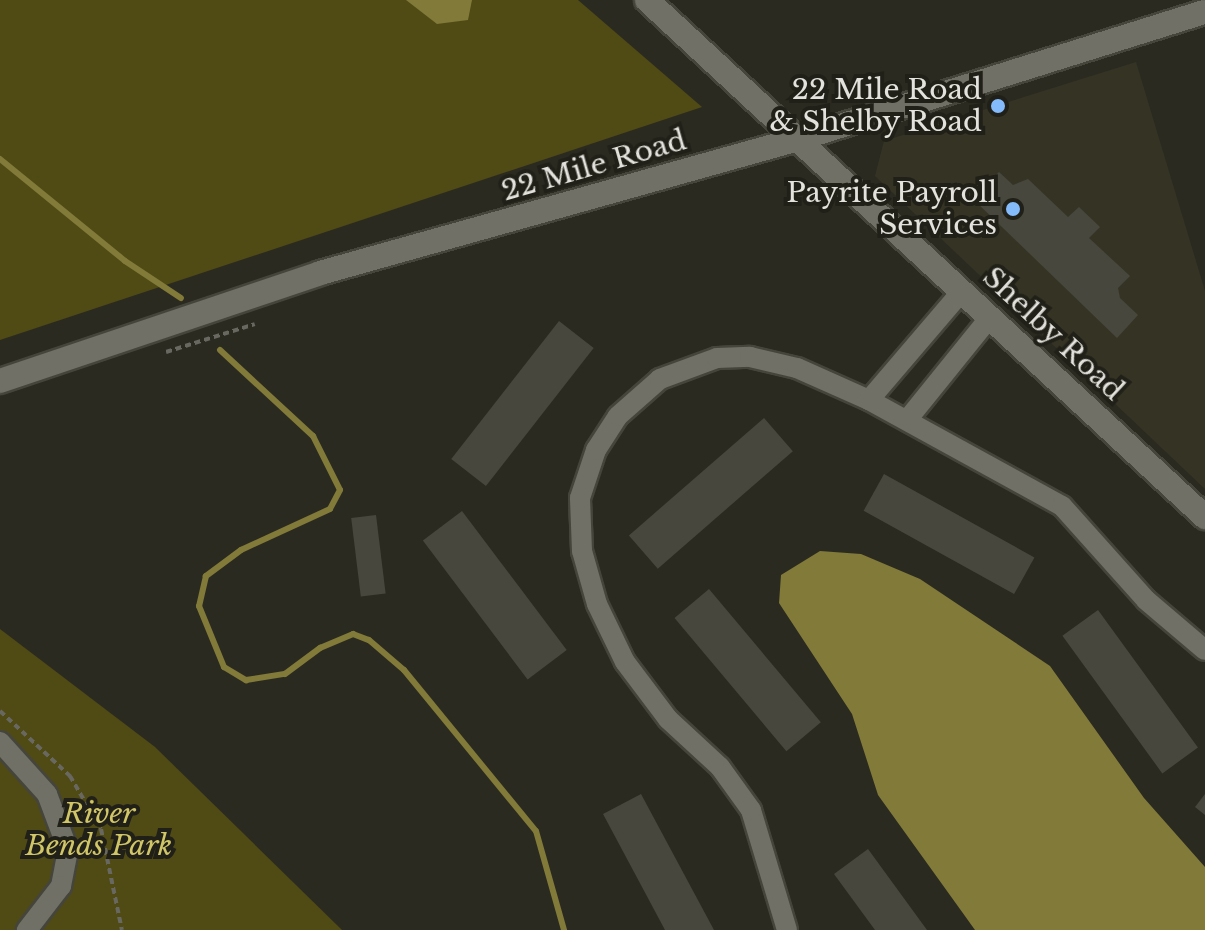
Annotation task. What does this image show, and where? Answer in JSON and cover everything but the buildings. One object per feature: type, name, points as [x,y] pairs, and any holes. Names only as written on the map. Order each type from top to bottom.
[{"type":"street","name":"Shelby Road","points":[[647,0],[802,138],[1205,517]]},
{"type":"street","name":"22 Mile Road","points":[[0,381],[320,273],[802,138],[1205,12]]},
{"type":"street","points":[[869,400],[962,291]]},
{"type":"street","points":[[907,420],[990,317]]},
{"type":"street","points":[[787,930],[751,810],[720,767],[668,719],[625,662],[612,636],[582,551],[580,498],[596,450],[618,416],[660,379],[690,366],[750,357],[797,368],[869,400],[1062,506],[1146,600],[1205,650]]},
{"type":"street","points":[[0,742],[47,794],[68,850],[61,886],[27,930]]},
{"type":"path","points":[[166,352],[255,324]]},
{"type":"path","points":[[0,711],[70,776],[101,829],[122,930]]},
{"type":"shaded area","points":[[406,0],[472,0],[468,20],[437,24]]},
{"type":"shaded area","points":[[1136,62],[1205,291],[1205,489],[875,176],[884,141]]},
{"type":"shaded area","points":[[820,551],[861,554],[920,579],[1050,666],[1144,798],[1205,867],[1205,930],[975,930],[878,795],[852,714],[779,603],[781,575]]},
{"type":"green space","points":[[0,0],[578,0],[702,107],[0,340]]},
{"type":"green space","name":"River Bends Park","points":[[0,629],[155,747],[342,930],[0,930]]},
{"type":"waterway","points":[[0,159],[125,261],[181,298]]},
{"type":"waterway","points":[[220,350],[313,436],[340,490],[330,509],[241,550],[206,576],[199,606],[224,667],[246,680],[285,674],[320,648],[353,634],[369,640],[404,670],[536,831],[564,930]]},
{"type":"place","name":"22 Mile Road & Shelby Road","points":[[998,106]]},
{"type":"place","name":"Payrite Payroll Services","points":[[1013,209]]}]
